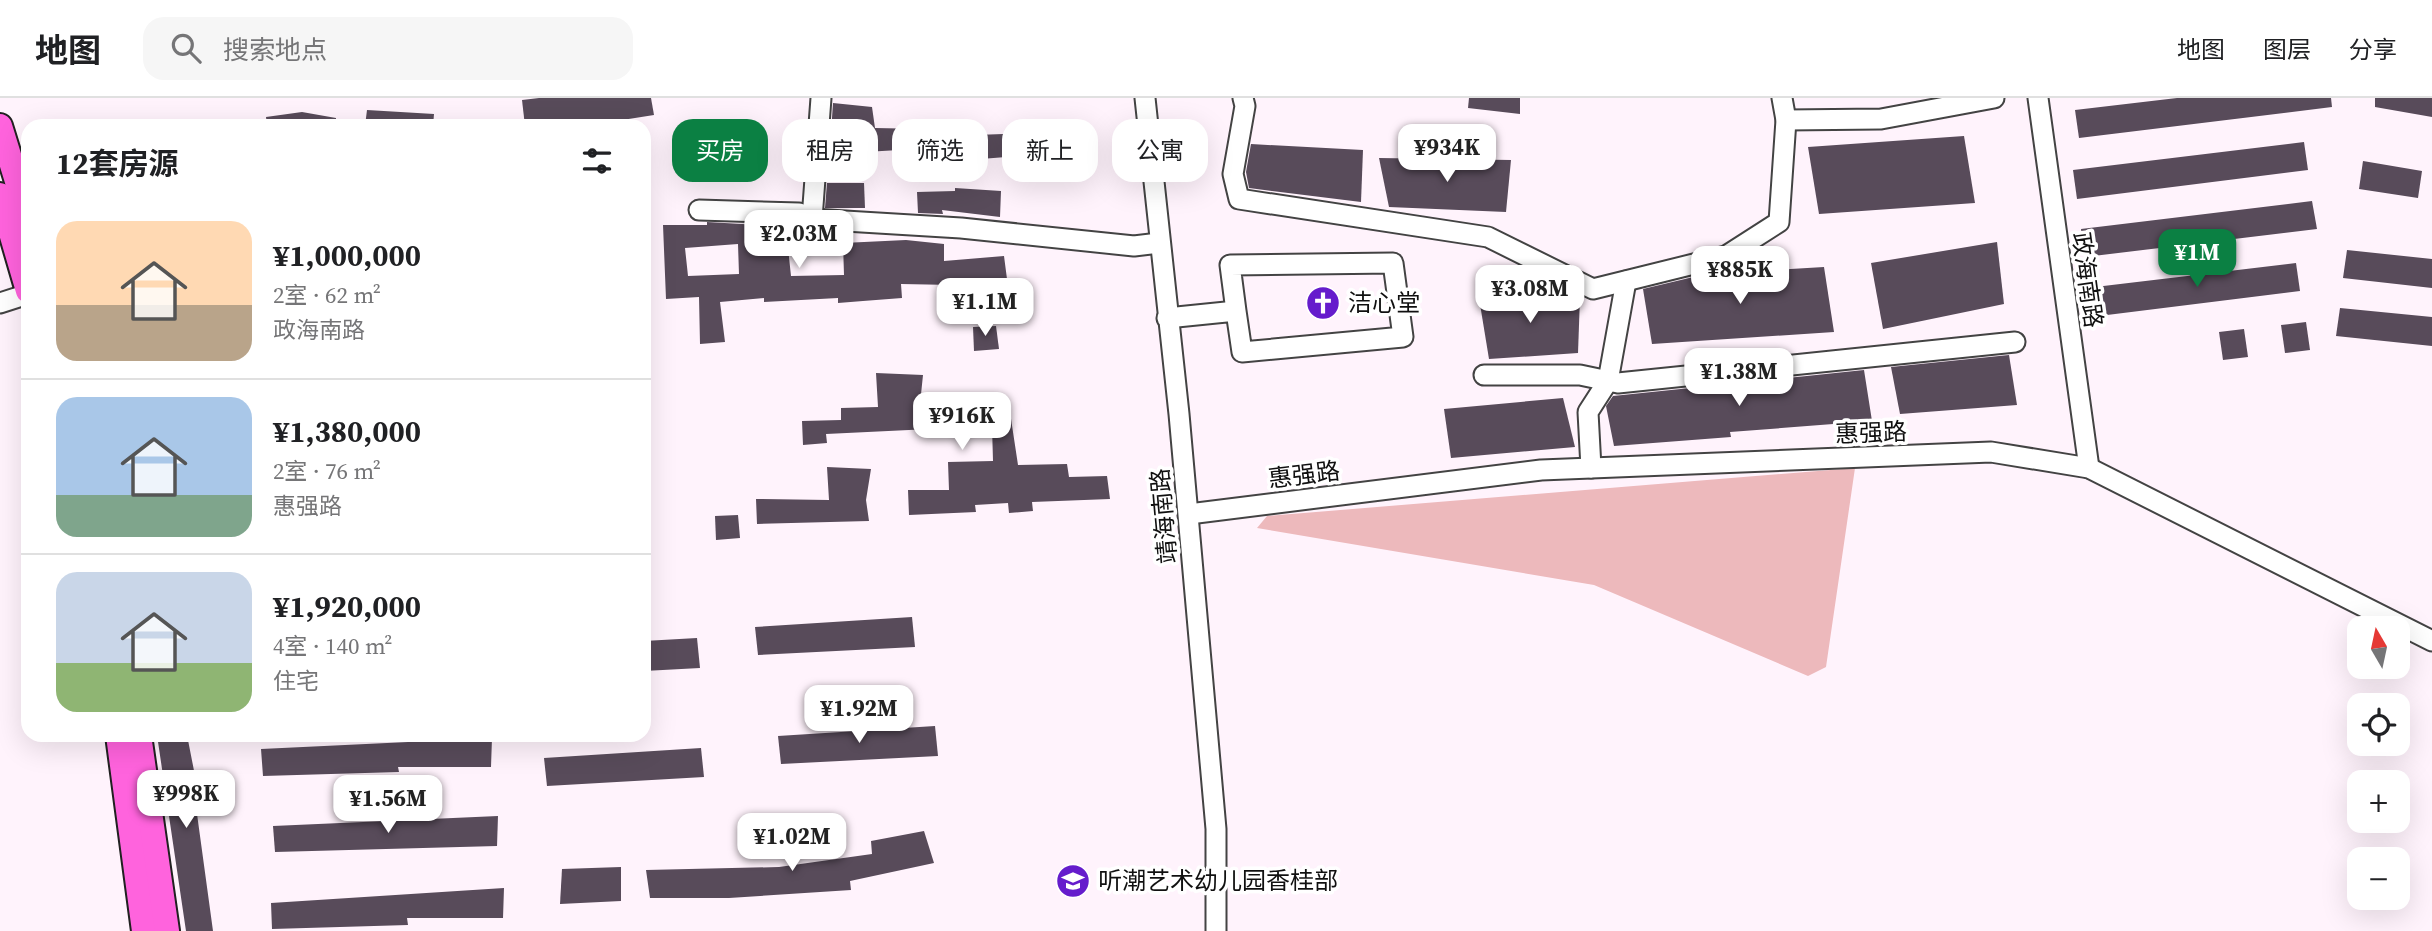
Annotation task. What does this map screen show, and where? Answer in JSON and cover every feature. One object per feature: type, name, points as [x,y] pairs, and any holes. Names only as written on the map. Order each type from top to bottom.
[{"type":"main road","points":[[0,126],[21,194]]},
{"type":"main road","points":[[0,195],[21,268]]},
{"type":"main road","points":[[119,742],[144,931]]},
{"type":"main road","points":[[140,742],[167,931]]},
{"type":"street","points":[[812,219],[821,98]]},
{"type":"street","name":"靖海南路","points":[[1145,98],[1194,569],[1216,828],[1216,931]]},
{"type":"street","points":[[1243,98],[1245,106],[1233,174],[1239,199],[1488,237],[1593,289],[1726,256],[1779,222],[1786,120],[1782,98]]},
{"type":"street","points":[[1786,120],[1881,118],[1994,98]]},
{"type":"street","name":"政海南路","points":[[2038,98],[2089,468]]},
{"type":"street","points":[[699,210],[799,214],[812,219],[961,228],[1134,246],[1159,243]]},
{"type":"street","points":[[1393,263],[1403,337],[1242,352],[1236,311],[1230,265],[1393,263]]},
{"type":"street","points":[[1591,468],[1588,412],[1608,381],[1626,281]]},
{"type":"street","points":[[0,303],[21,296]]},
{"type":"street","points":[[1167,318],[1236,311]]},
{"type":"street","points":[[1484,375],[1580,375],[1618,383],[2015,342]]},
{"type":"street","name":"惠强路","points":[[1189,513],[1541,470],[1991,452],[2089,468],[2432,641]]},
{"type":"shaded area","points":[[1855,468],[1826,667],[1808,676],[1594,585],[1257,528],[1267,516]]},
{"type":"building","points":[[651,98],[654,115],[629,119],[524,119],[522,100]]},
{"type":"building","points":[[1469,98],[1520,98],[1520,114],[1468,108]]},
{"type":"building","points":[[2177,98],[2331,98],[2332,107],[2079,138],[2075,110]]},
{"type":"building","points":[[2375,98],[2432,98],[2432,117],[2375,107]]},
{"type":"building","points":[[833,103],[872,107],[874,119],[832,119]]},
{"type":"building","points":[[367,110],[434,114],[434,119],[366,119]]},
{"type":"building","points":[[302,112],[336,119],[266,119]]},
{"type":"building","points":[[878,128],[892,128],[892,150],[878,151]]},
{"type":"building","points":[[1002,134],[1002,157],[988,158],[988,135]]},
{"type":"building","points":[[1964,136],[1975,203],[1819,214],[1808,147]]},
{"type":"building","points":[[2304,142],[2308,170],[2077,199],[2073,170]]},
{"type":"building","points":[[1251,144],[1363,150],[1361,202],[1249,188],[1246,172]]},
{"type":"building","points":[[1379,158],[1511,160],[1506,212],[1389,207]]},
{"type":"building","points":[[2363,161],[2422,171],[2418,198],[2359,189]]},
{"type":"building","points":[[827,183],[864,183],[865,208],[825,208]]},
{"type":"building","points":[[955,188],[1001,191],[1000,217],[942,210],[943,214],[918,213],[917,192],[955,191]]},
{"type":"building","points":[[2312,201],[2317,229],[2085,257],[2081,229]]},
{"type":"building","points":[[707,222],[760,225],[760,230],[786,229],[791,276],[844,275],[843,243],[906,240],[944,244],[944,261],[1004,256],[1007,279],[953,285],[901,284],[902,298],[838,303],[838,298],[764,302],[764,298],[720,302],[725,342],[700,344],[699,297],[666,299],[663,225],[707,225]],"holes":[[[738,244],[739,274],[688,276],[685,248]]]},
{"type":"building","points":[[1997,242],[2004,304],[1883,329],[1871,263]]},
{"type":"building","points":[[2347,250],[2432,259],[2432,288],[2343,278]]},
{"type":"building","points":[[2296,263],[2300,291],[2099,316],[2095,287]]},
{"type":"building","points":[[1824,267],[1834,332],[1652,344],[1643,289],[1706,274]]},
{"type":"building","points":[[1478,292],[1580,297],[1578,353],[1489,359]]},
{"type":"building","points":[[2340,308],[2432,317],[2432,346],[2336,336]]},
{"type":"building","points":[[2306,322],[2310,350],[2285,353],[2281,325]]},
{"type":"building","points":[[996,326],[999,349],[974,351],[973,327]]},
{"type":"building","points":[[2244,329],[2248,357],[2223,360],[2219,332]]},
{"type":"building","points":[[2009,355],[2017,405],[1900,414],[1891,367]]},
{"type":"building","points":[[1864,370],[1872,421],[1730,432],[1731,437],[1614,446],[1606,406],[1613,396]]},
{"type":"building","points":[[876,373],[923,375],[920,404],[985,404],[985,400],[1008,399],[1018,465],[1067,464],[1069,477],[1107,476],[1110,499],[1032,502],[1033,511],[1009,513],[1008,503],[975,505],[976,512],[909,515],[908,490],[949,490],[948,462],[993,461],[992,426],[826,434],[827,443],[803,445],[802,421],[841,420],[841,408],[878,407]]},
{"type":"building","points":[[1563,398],[1575,447],[1451,458],[1444,409]]},
{"type":"building","points":[[827,467],[871,469],[866,500],[869,521],[757,524],[756,499],[829,500]]},
{"type":"building","points":[[738,515],[740,538],[716,540],[715,516]]},
{"type":"building","points":[[912,617],[915,647],[758,655],[755,627]]},
{"type":"building","points":[[697,638],[700,668],[651,671],[651,641]]},
{"type":"building","points":[[935,726],[938,756],[781,764],[778,736]]},
{"type":"building","points":[[158,742],[188,742],[198,791],[194,792],[213,931],[186,931]]},
{"type":"building","points":[[408,742],[492,742],[491,767],[398,767],[399,772],[263,776],[261,749]]},
{"type":"building","points":[[701,748],[704,777],[547,786],[544,758]]},
{"type":"building","points":[[498,816],[497,846],[275,852],[273,826]]},
{"type":"building","points":[[924,831],[934,863],[850,881],[851,890],[729,898],[650,898],[646,870],[779,867],[872,854],[871,841]]},
{"type":"building","points":[[621,867],[621,901],[560,904],[562,869]]},
{"type":"building","points":[[504,888],[503,918],[407,918],[408,925],[272,929],[271,903]]},
{"type":"place","name":"洁心堂","points":[[1323,303]]},
{"type":"place","name":"听潮艺术幼儿园香桂部","points":[[1073,881]]}]
